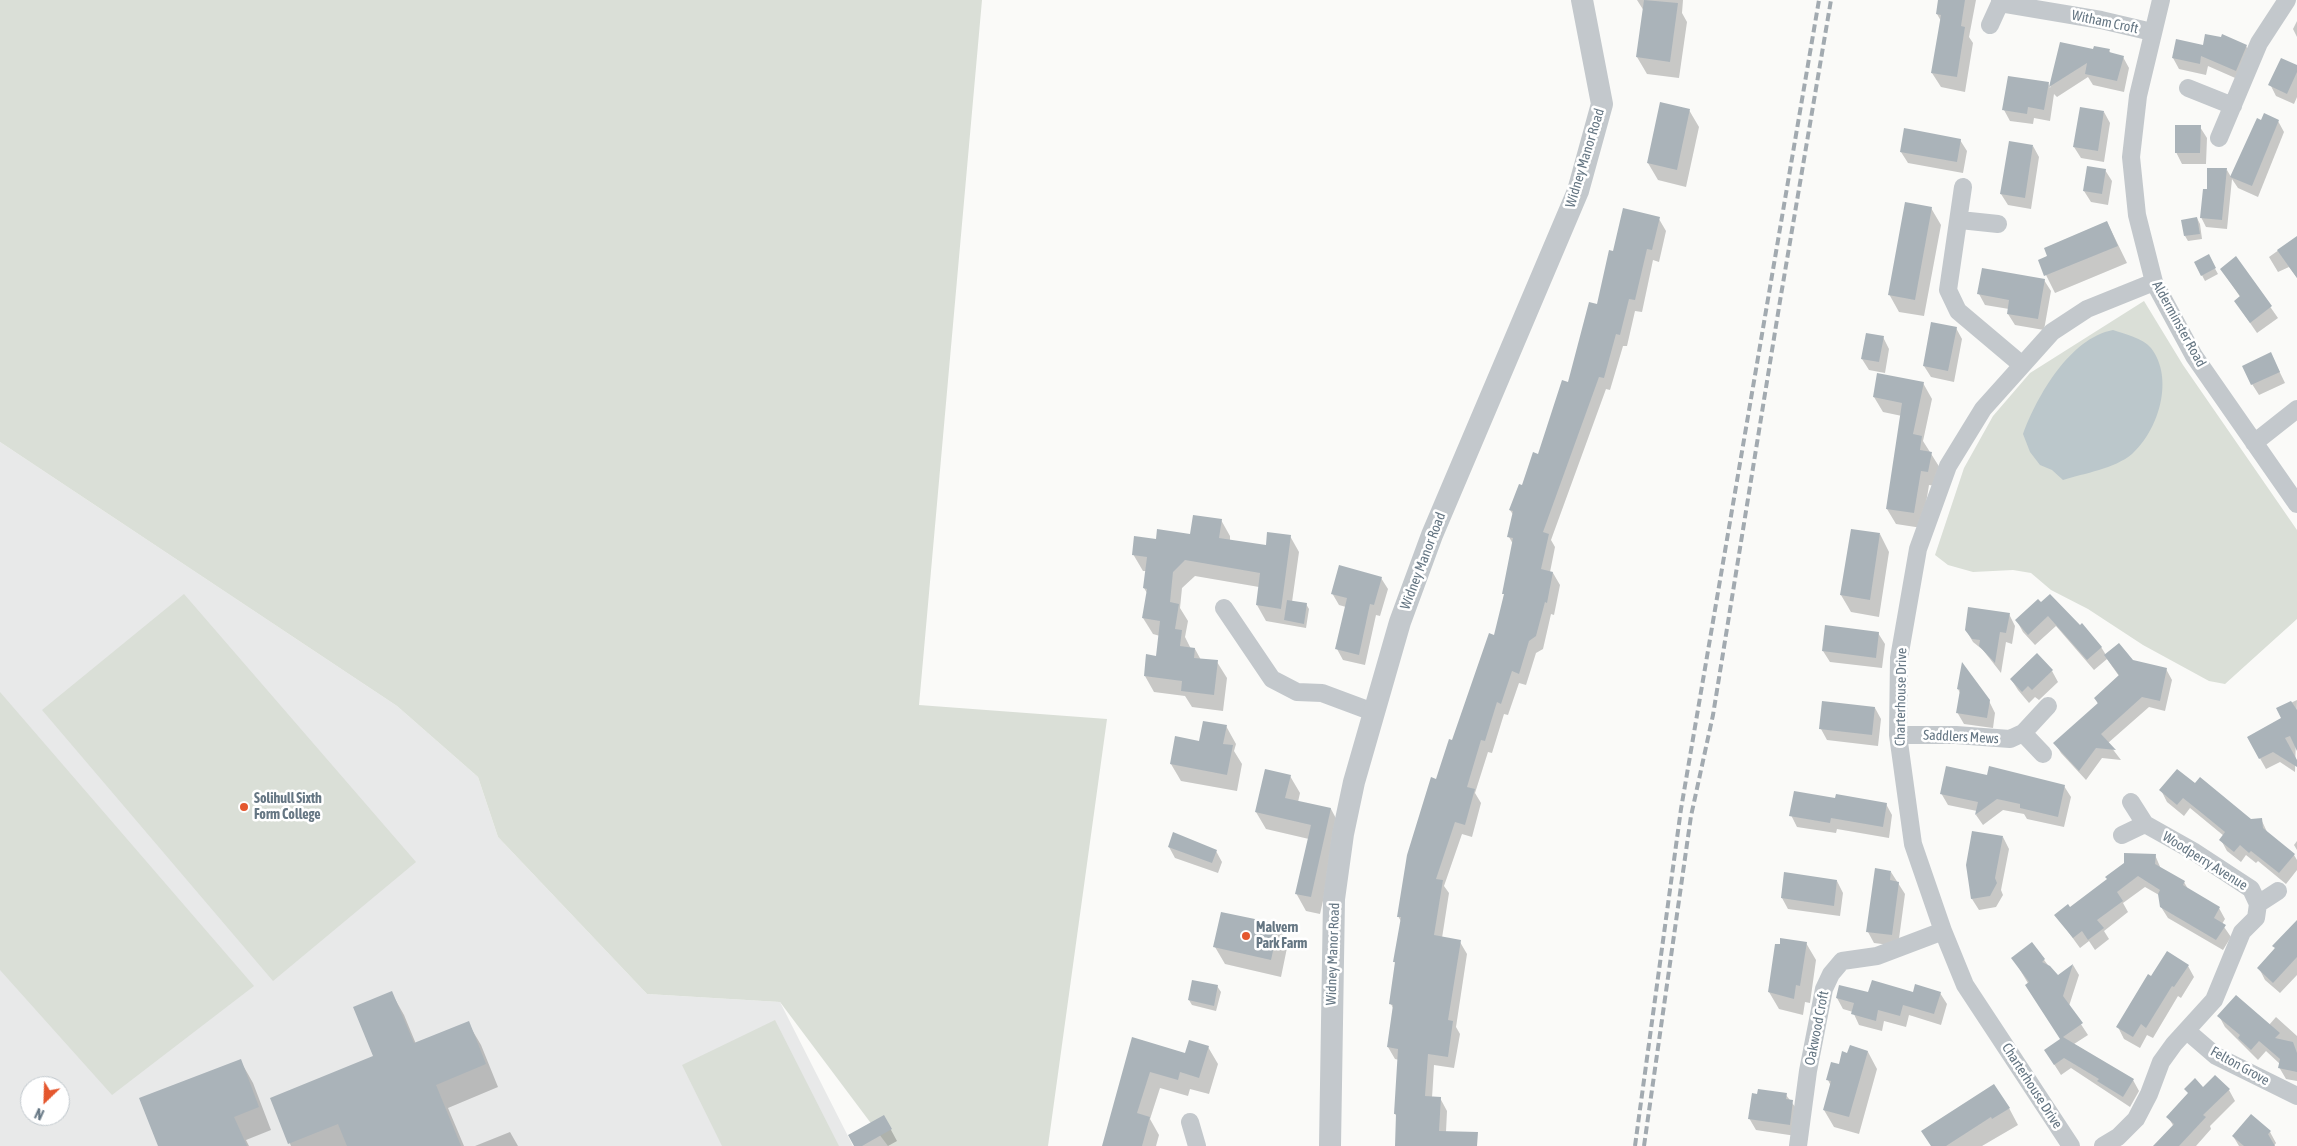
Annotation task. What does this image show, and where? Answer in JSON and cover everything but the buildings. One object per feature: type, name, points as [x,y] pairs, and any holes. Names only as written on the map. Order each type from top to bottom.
[{"type":"street","name":"Widney Manor Road","points":[[1330,1146],[1334,899],[1343,834],[1373,712],[1400,622],[1432,535],[1578,191],[1602,104],[1582,0]]},
{"type":"street","name":"Alderminster Road","points":[[2161,0],[2138,96],[2131,156],[2137,215],[2154,282],[2194,356],[2297,504]]},
{"type":"street","points":[[2219,138],[2259,43],[2287,0]]},
{"type":"street","name":"Witham Croft","points":[[1990,25],[2000,1],[2101,20],[2152,32]]},
{"type":"street","points":[[2188,88],[2234,106]]},
{"type":"street","points":[[1963,187],[1960,220],[1948,290],[1958,311],[2022,365]]},
{"type":"street","points":[[1960,220],[1998,224]]},
{"type":"street","name":"Charterhouse Drive","points":[[2071,1146],[1966,985],[1943,931],[1913,844],[1898,735],[1899,658],[1918,549],[1948,466],[1983,409],[2052,332],[2087,310],[2154,282]]},
{"type":"street","points":[[2254,443],[2297,409]]},
{"type":"street","points":[[1224,608],[1272,679],[1296,692],[1322,693],[1373,712]]},
{"type":"street","points":[[2043,754],[2023,733],[2048,706]]},
{"type":"street","name":"Saddlers Mews","points":[[1898,735],[1956,735],[2010,740],[2023,733]]},
{"type":"street","points":[[2122,835],[2145,824],[2132,802]]},
{"type":"street","name":"Woodperry Avenue","points":[[2103,1146],[2118,1136],[2136,1119],[2160,1062],[2214,1000],[2242,932],[2256,918],[2258,904],[2251,889],[2193,851],[2145,824]]},
{"type":"street","name":"Woodperry Avenue","points":[[2258,904],[2278,891]]},
{"type":"street","name":"Oakwood Croft","points":[[1798,1146],[1808,1071],[1824,989],[1832,974],[1842,961],[1876,956],[1943,931]]},
{"type":"street","name":"Felton Grove","points":[[2186,1031],[2216,1056],[2297,1096]]},
{"type":"street","points":[[1190,1122],[1197,1146]]},
{"type":"shaded area","points":[[0,0],[982,0],[919,705],[1107,719],[1048,1146],[888,1146],[780,1002],[647,994],[498,837],[478,777],[397,706],[0,442]]},
{"type":"shaded area","points":[[2144,301],[2183,365],[2297,530],[2297,619],[2225,684],[2209,681],[2143,645],[2088,609],[2051,590],[2031,573],[2013,570],[1973,572],[1948,565],[1935,555],[1964,468],[1993,416],[2030,373]]},
{"type":"shaded area","points":[[2113,330],[2148,345],[2158,361],[2162,374],[2162,389],[2156,419],[2141,444],[2125,459],[2108,467],[2063,480],[2052,470],[2040,465],[2030,452],[2023,434],[2046,387],[2069,356],[2097,335]]},
{"type":"shaded area","name":"Solihull Sixth Form College","points":[[0,442],[397,706],[478,777],[498,837],[647,994],[780,1002],[853,1146],[0,1146]]},
{"type":"shaded area","points":[[184,594],[416,862],[273,981],[42,710]]},
{"type":"shaded area","points":[[0,692],[254,986],[112,1095],[0,970]]},
{"type":"shaded area","points":[[775,1020],[839,1146],[722,1146],[682,1065]]},
{"type":"railway","points":[[1635,1146],[1681,809],[1819,0]]},
{"type":"railway","points":[[1644,1146],[1691,816],[1713,715],[1831,0]]},
{"type":"place","name":"Solihull Sixth Form College","points":[[244,807]]},
{"type":"place","name":"Malvern Park Farm","points":[[1246,936]]}]
